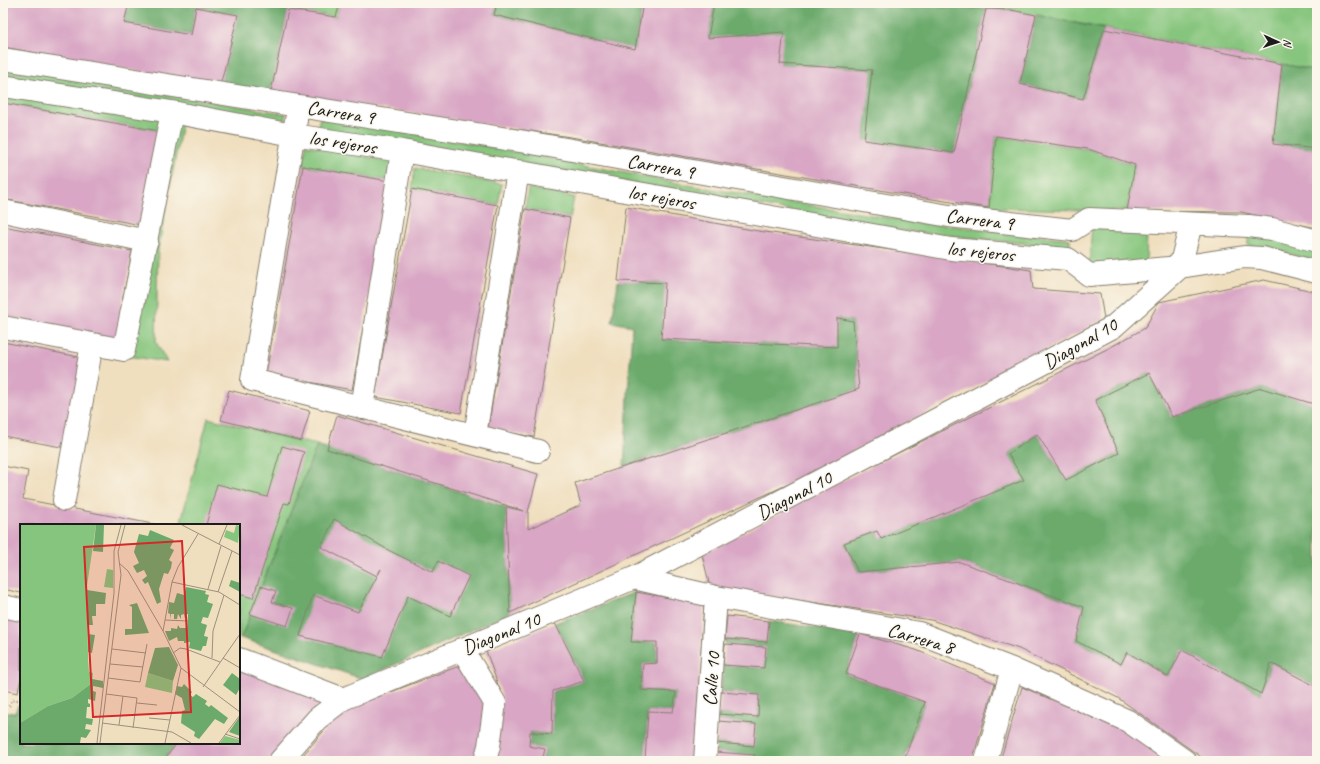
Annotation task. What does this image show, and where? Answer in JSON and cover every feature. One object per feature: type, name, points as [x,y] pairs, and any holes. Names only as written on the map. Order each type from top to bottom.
[{"type":"street","name":"Carrera 9","points":[[3,60],[526,142],[949,216],[1072,230],[1089,219],[1272,229],[1317,241]]},
{"type":"street","name":"los rejeros","points":[[3,86],[172,112],[294,135],[402,151],[950,249],[1068,259],[1089,275],[1180,267],[1244,256],[1262,258],[1317,272]]},
{"type":"street","points":[[299,106],[252,380],[538,451]]},
{"type":"street","points":[[3,327],[124,350],[172,112]]},
{"type":"street","points":[[362,408],[402,151]]},
{"type":"street","points":[[475,435],[518,171]]},
{"type":"street","points":[[3,211],[147,241]]},
{"type":"street","points":[[1180,267],[1191,224]]},
{"type":"street","name":"Diagonal 10","points":[[280,761],[317,719],[342,699],[634,578],[1113,327],[1180,267]]},
{"type":"street","points":[[64,500],[92,344]]},
{"type":"street","name":"Carrera 8","points":[[634,578],[716,597],[919,633],[1012,669],[1128,721],[1185,761]]},
{"type":"street","name":"Calle 10","points":[[705,761],[716,597]]},
{"type":"street","points":[[3,606],[20,610]]},
{"type":"street","points":[[462,649],[494,703],[489,746],[485,761]]},
{"type":"street","points":[[240,659],[342,699]]},
{"type":"street","points":[[986,761],[1012,669]]},
{"type":"path","points":[[9,706],[11,700],[20,700]]},
{"type":"green space","points":[[129,3],[257,3],[258,5],[288,10],[271,92],[220,86],[238,15],[196,7],[191,35],[124,23]]},
{"type":"green space","points":[[257,3],[340,3],[336,17],[258,5]]},
{"type":"green space","points":[[497,3],[643,3],[635,49],[494,15]]},
{"type":"green space","points":[[714,3],[866,3],[986,9],[954,153],[864,140],[871,70],[780,64],[708,38]]},
{"type":"green space","points":[[866,3],[1317,3],[1317,71],[1011,10]]},
{"type":"green space","points":[[1036,15],[1104,29],[1083,99],[1020,84]]},
{"type":"green space","points":[[1282,64],[1317,71],[1317,149],[1273,144]]},
{"type":"green space","points":[[3,67],[286,114],[285,123],[3,76]]},
{"type":"green space","points":[[3,92],[161,119],[159,131],[3,103]]},
{"type":"green space","points":[[320,118],[453,140],[693,186],[907,221],[1070,239],[1070,248],[906,231],[317,128]]},
{"type":"green space","points":[[174,122],[182,123],[158,250],[156,342],[167,362],[128,356]]},
{"type":"green space","points":[[996,136],[1088,149],[1135,165],[1127,211],[989,208]]},
{"type":"green space","points":[[306,145],[393,162],[389,181],[303,166]]},
{"type":"green space","points":[[415,168],[502,184],[498,205],[412,189]]},
{"type":"green space","points":[[528,188],[574,197],[570,218],[525,209]]},
{"type":"green space","points":[[1092,224],[1147,230],[1146,265],[1089,267]]},
{"type":"green space","points":[[1248,237],[1268,237],[1317,250],[1317,262],[1279,251],[1248,245]]},
{"type":"green space","points":[[618,281],[665,283],[662,339],[836,347],[837,318],[853,321],[859,389],[624,466],[632,326],[612,322]]},
{"type":"green space","points":[[1149,373],[1172,417],[1261,388],[1317,405],[1317,687],[1271,663],[1261,694],[1182,650],[1168,677],[1127,652],[1121,664],[1076,641],[1084,607],[960,562],[858,572],[844,543],[877,531],[881,539],[1023,480],[1008,454],[1037,434],[1066,480],[1119,453],[1095,400]]},
{"type":"green space","points":[[208,418],[317,445],[241,638],[240,524],[180,524]]},
{"type":"green space","points":[[317,445],[506,507],[510,613],[363,679],[241,638]]},
{"type":"green space","points":[[636,592],[632,642],[657,642],[657,663],[643,664],[641,690],[676,692],[673,712],[648,711],[645,761],[542,761],[545,749],[529,746],[530,732],[552,734],[553,691],[584,681],[555,623]]},
{"type":"green space","points":[[769,621],[860,634],[846,674],[925,702],[905,756],[919,761],[754,761],[755,756],[716,752],[716,743],[754,746],[756,724],[718,721],[719,714],[758,716],[759,695],[721,692],[723,665],[764,668],[766,647],[725,644],[725,639],[767,642]]},
{"type":"green space","points":[[20,704],[20,744],[176,744],[163,761],[131,761],[127,757],[124,761],[3,761],[3,712],[15,713],[18,705]]},
{"type":"building","points":[[3,3],[129,3],[124,23],[191,35],[196,7],[238,15],[220,86],[3,47]]},
{"type":"building","points":[[340,3],[497,3],[494,15],[635,49],[643,3],[714,3],[708,38],[784,32],[780,64],[872,70],[864,140],[954,153],[986,9],[1011,10],[1036,15],[1020,84],[1083,99],[1104,29],[1282,64],[1273,144],[1317,149],[1317,228],[1241,212],[1127,211],[1135,165],[1088,149],[996,136],[989,208],[577,138],[271,92],[288,10],[336,17]]},
{"type":"building","points":[[3,103],[159,131],[141,225],[3,199]]},
{"type":"building","points":[[303,166],[389,181],[352,390],[266,374]]},
{"type":"building","points":[[412,189],[498,205],[461,413],[375,397]]},
{"type":"building","points":[[626,207],[758,231],[1031,270],[1033,289],[1100,294],[1104,319],[808,475],[510,613],[506,507],[524,511],[327,449],[337,415],[538,474],[528,512],[528,529],[581,505],[575,483],[859,389],[853,321],[837,318],[837,347],[661,339],[665,283],[618,281]]},
{"type":"building","points":[[525,209],[570,218],[534,437],[488,429]]},
{"type":"building","points":[[3,226],[132,251],[115,340],[3,316]]},
{"type":"building","points":[[1264,280],[1317,292],[1317,405],[1261,388],[1172,417],[1149,373],[1095,400],[1119,453],[1066,480],[1037,434],[1008,454],[1024,480],[881,539],[877,531],[844,543],[858,572],[960,562],[1084,607],[1076,641],[1121,664],[1127,652],[1168,677],[1182,650],[1261,694],[1271,663],[1317,687],[1317,761],[1207,761],[1118,698],[1019,649],[931,620],[710,587],[702,554],[854,475],[1109,348],[1145,328],[1159,302]]},
{"type":"building","points":[[3,342],[84,358],[66,448],[3,436]]},
{"type":"building","points":[[229,390],[310,411],[301,441],[221,420]]},
{"type":"building","points":[[282,446],[304,452],[289,504],[284,503],[253,598],[240,594],[240,524],[206,524],[217,484],[267,497]]},
{"type":"building","points":[[3,466],[28,471],[23,499],[153,524],[20,524],[20,593],[3,589]]},
{"type":"building","points":[[334,519],[390,551],[433,572],[438,561],[469,576],[450,616],[408,596],[382,657],[300,636],[313,595],[358,612],[381,569],[377,576],[321,547]]},
{"type":"building","points":[[261,586],[276,591],[272,602],[293,608],[287,626],[250,614]]},
{"type":"building","points":[[636,592],[704,604],[694,761],[645,761],[648,711],[673,712],[676,692],[641,690],[643,664],[657,663],[657,642],[631,642]]},
{"type":"building","points":[[727,616],[769,621],[767,642],[725,639]]},
{"type":"building","points":[[3,617],[20,621],[20,682],[18,693],[3,690]]},
{"type":"building","points":[[555,623],[584,681],[553,691],[552,734],[530,732],[529,746],[545,749],[542,761],[495,761],[502,696],[486,651]]},
{"type":"building","points":[[860,634],[916,650],[995,683],[972,761],[919,761],[905,757],[925,702],[846,674]]},
{"type":"building","points":[[725,644],[766,647],[764,668],[723,665]]},
{"type":"building","points":[[240,666],[322,701],[270,761],[163,761],[176,744],[240,744]]},
{"type":"building","points":[[459,666],[487,707],[478,761],[298,761],[341,711]]},
{"type":"building","points":[[1022,687],[1123,729],[1167,761],[1000,761]]},
{"type":"building","points":[[721,692],[759,695],[758,717],[719,714]]},
{"type":"building","points":[[718,721],[756,724],[754,746],[716,743]]},
{"type":"building","points":[[716,752],[755,755],[754,761],[715,761]]}]
